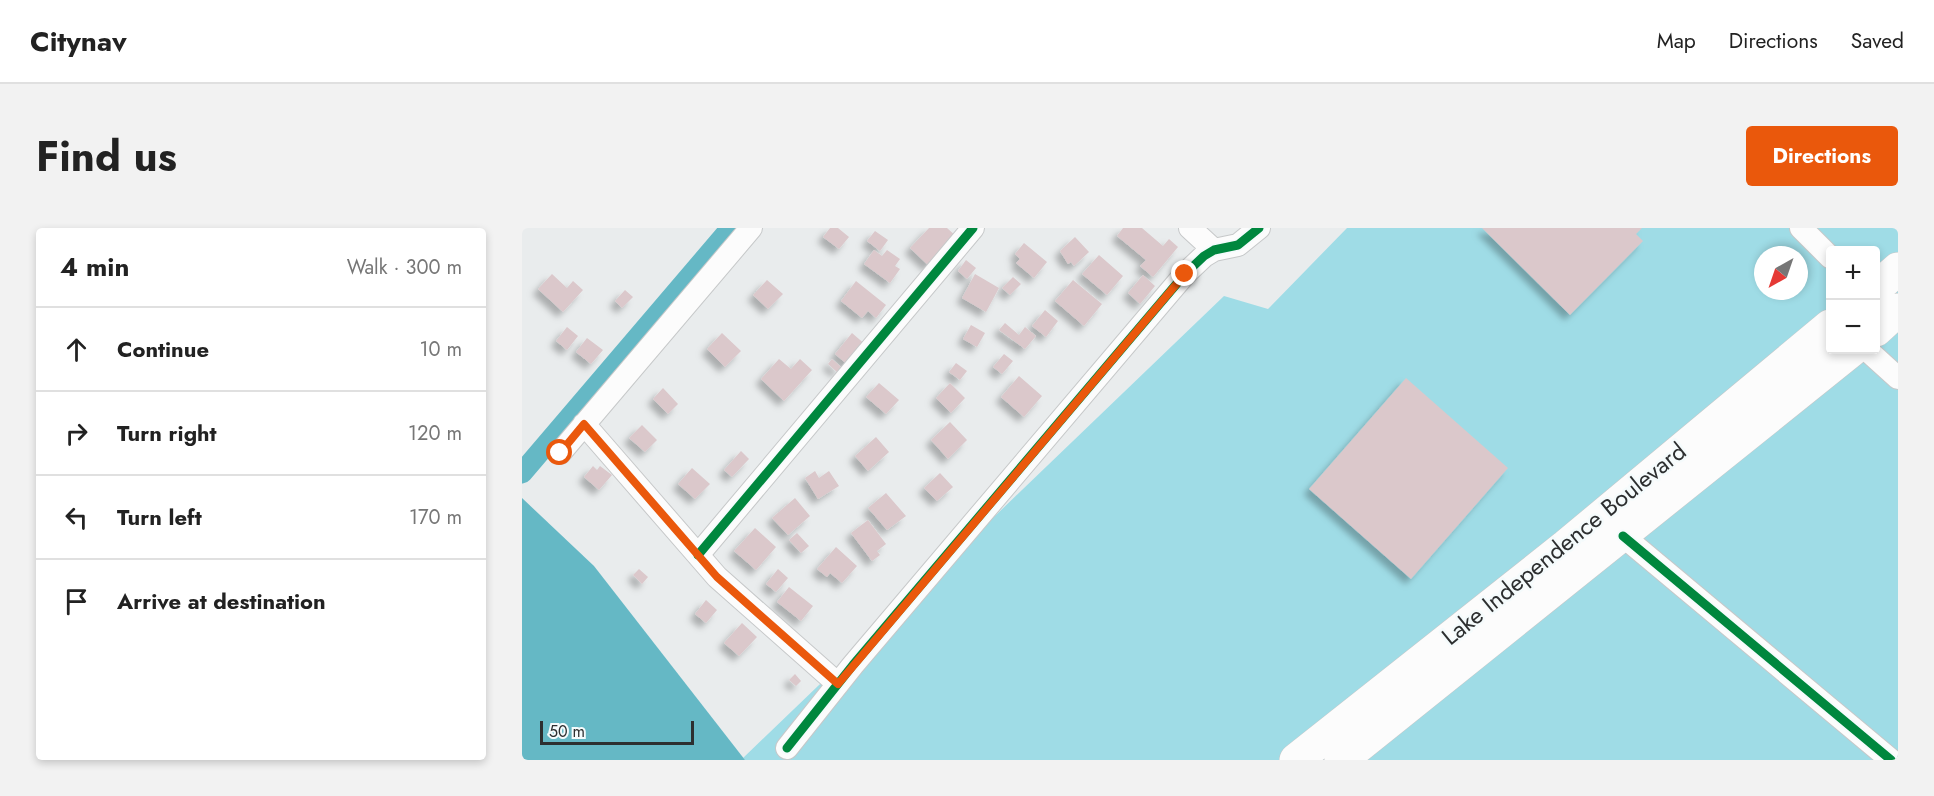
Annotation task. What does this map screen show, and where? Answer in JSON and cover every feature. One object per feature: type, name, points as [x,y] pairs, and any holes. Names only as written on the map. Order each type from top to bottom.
[{"type":"highway","points":[[1880,284],[1898,269]]},
{"type":"highway","name":"Lake Independence Boulevard","points":[[1341,760],[1575,556],[1826,330]]},
{"type":"highway","name":"Lake Independence Boulevard","points":[[1296,760],[1575,556],[1623,536],[1847,354]]},
{"type":"street","points":[[560,453],[751,228]]},
{"type":"street","points":[[698,555],[973,228]]},
{"type":"street","points":[[1190,228],[1214,250]]},
{"type":"street","points":[[787,748],[838,684],[1177,283],[1204,256],[1214,250],[1238,245],[1259,228]]},
{"type":"street","points":[[1802,228],[1826,253]]},
{"type":"street","points":[[1871,354],[1898,378]]},
{"type":"street","points":[[584,424],[717,577],[838,684]]},
{"type":"street","points":[[1623,536],[1891,760]]},
{"type":"shaded area","points":[[1347,228],[1898,228],[1898,760],[745,760],[743,758],[1224,296],[1268,309]]},
{"type":"shaded area","points":[[522,498],[594,566],[745,760],[522,760]]},
{"type":"building","points":[[830,228],[838,228],[849,237],[839,249],[823,237]]},
{"type":"building","points":[[929,228],[947,228],[957,237],[929,266],[910,248]]},
{"type":"building","points":[[1123,228],[1142,228],[1163,246],[1169,239],[1178,247],[1153,277],[1140,266],[1146,260],[1117,236]]},
{"type":"building","points":[[1482,228],[1642,228],[1636,234],[1643,241],[1570,315]]},
{"type":"building","points":[[875,231],[888,240],[880,251],[867,241]]},
{"type":"building","points":[[1075,237],[1089,252],[1074,266],[1071,262],[1068,264],[1060,251]]},
{"type":"building","points":[[1024,243],[1047,262],[1034,278],[1016,263],[1020,259],[1015,254]]},
{"type":"building","points":[[874,250],[882,256],[887,250],[900,259],[895,266],[900,269],[890,283],[864,264]]},
{"type":"building","points":[[1099,255],[1123,276],[1107,295],[1082,274]]},
{"type":"building","points":[[966,260],[976,268],[967,279],[958,271]]},
{"type":"building","points":[[552,274],[567,288],[573,281],[583,290],[563,312],[538,289]]},
{"type":"building","points":[[975,274],[999,288],[986,312],[962,298]]},
{"type":"building","points":[[1143,275],[1155,286],[1140,304],[1128,293]]},
{"type":"building","points":[[1013,277],[1021,284],[1010,295],[1002,288]]},
{"type":"building","points":[[767,280],[783,294],[768,309],[753,295]]},
{"type":"building","points":[[1073,280],[1102,304],[1084,326],[1055,301]]},
{"type":"building","points":[[856,281],[886,305],[876,318],[868,311],[862,318],[841,301]]},
{"type":"building","points":[[625,290],[633,297],[622,308],[615,301]]},
{"type":"building","points":[[1045,310],[1058,321],[1046,337],[1032,326]]},
{"type":"building","points":[[1005,323],[1019,335],[1025,327],[1036,336],[1025,349],[999,330]]},
{"type":"building","points":[[971,325],[985,333],[977,347],[963,339]]},
{"type":"building","points":[[567,327],[578,336],[567,350],[556,341]]},
{"type":"building","points":[[722,333],[741,351],[725,367],[707,349]]},
{"type":"building","points":[[852,333],[867,346],[849,366],[835,354]]},
{"type":"building","points":[[587,338],[603,350],[591,364],[576,352]]},
{"type":"building","points":[[1004,354],[1013,361],[1002,374],[993,367]]},
{"type":"building","points":[[779,359],[791,369],[800,359],[812,370],[784,401],[761,379]]},
{"type":"building","points":[[832,359],[841,367],[837,372],[828,364]]},
{"type":"building","points":[[956,363],[967,371],[960,380],[949,372]]},
{"type":"building","points":[[1019,376],[1042,396],[1024,417],[1001,397]]},
{"type":"building","points":[[1406,378],[1508,468],[1411,579],[1309,489]]},
{"type":"building","points":[[879,383],[899,400],[886,414],[866,397]]},
{"type":"building","points":[[950,383],[965,398],[951,413],[936,398]]},
{"type":"building","points":[[663,388],[678,404],[668,414],[653,399]]},
{"type":"building","points":[[950,422],[967,440],[948,459],[931,440]]},
{"type":"building","points":[[642,425],[657,440],[645,452],[629,438]]},
{"type":"building","points":[[876,437],[889,452],[868,471],[855,456]]},
{"type":"building","points":[[741,451],[749,459],[732,477],[724,470]]},
{"type":"building","points":[[593,466],[597,470],[600,466],[612,475],[599,490],[584,477]]},
{"type":"building","points":[[692,468],[710,484],[695,499],[678,484]]},
{"type":"building","points":[[815,471],[819,478],[829,471],[839,486],[818,499],[805,478]]},
{"type":"building","points":[[940,473],[953,487],[937,501],[924,488]]},
{"type":"building","points":[[886,493],[906,516],[887,530],[868,508]]},
{"type":"building","points":[[795,498],[810,516],[788,535],[772,518]]},
{"type":"building","points":[[868,520],[886,544],[877,551],[880,555],[872,561],[851,533]]},
{"type":"building","points":[[755,528],[776,547],[756,570],[734,551]]},
{"type":"building","points":[[797,533],[809,546],[801,553],[789,540]]},
{"type":"building","points":[[836,547],[857,566],[842,583],[830,573],[827,577],[817,569]]},
{"type":"building","points":[[639,569],[648,577],[642,584],[633,575]]},
{"type":"building","points":[[778,569],[788,578],[776,592],[766,584]]},
{"type":"building","points":[[789,587],[813,606],[801,621],[777,602]]},
{"type":"building","points":[[706,600],[717,610],[706,623],[695,614]]},
{"type":"building","points":[[742,623],[757,637],[739,656],[724,643]]},
{"type":"building","points":[[795,674],[801,681],[796,686],[789,680]]},
{"type":"waterway","points":[[522,473],[731,228]]},
{"type":"cycle path","points":[[698,555],[973,228]]},
{"type":"cycle path","points":[[787,748],[853,665],[1185,274],[1204,256],[1214,250],[1238,245],[1259,228]]},
{"type":"cycle path","points":[[1623,536],[1891,760]]},
{"type":"route","points":[[560,453],[584,424],[717,577],[838,684],[1185,274]]}]
